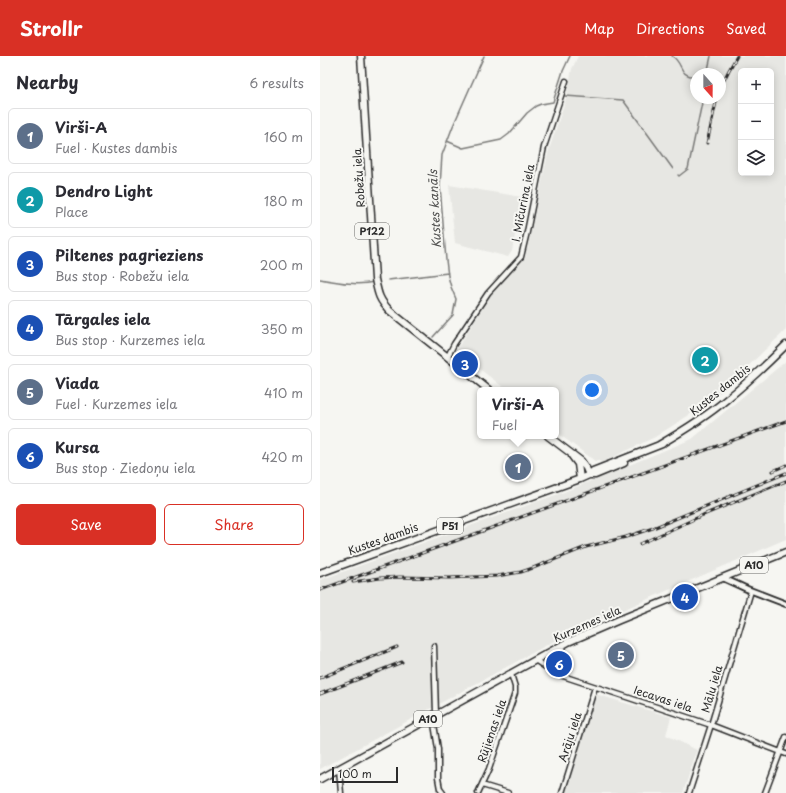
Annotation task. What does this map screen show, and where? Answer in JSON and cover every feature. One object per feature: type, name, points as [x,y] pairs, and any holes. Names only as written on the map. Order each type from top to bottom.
[{"type":"main road","name":"Robežu iela","points":[[361,56],[375,279],[378,294],[383,304],[390,311],[485,387]]},
{"type":"main road","name":"Kustes dambis","points":[[320,573],[589,475],[593,471],[662,444],[698,421],[746,384],[786,345]]},
{"type":"main road","points":[[552,439],[570,453],[577,456],[586,468],[589,475]]},
{"type":"main road","points":[[570,453],[578,464],[580,478]]},
{"type":"main road","name":"Kurzemes iela","points":[[320,779],[561,646],[619,620],[786,552]]},
{"type":"street","name":"I. Mičurina iela","points":[[448,356],[454,344],[488,293],[521,257],[544,147],[566,81]]},
{"type":"street","points":[[723,578],[751,591],[786,604]]},
{"type":"street","name":"Mālu iela","points":[[689,793],[751,591]]},
{"type":"street","points":[[434,646],[436,714],[434,724],[438,749],[438,778],[440,789],[443,793]]},
{"type":"street","points":[[553,672],[562,650],[561,646]]},
{"type":"street","name":"Iecavas iela","points":[[535,660],[553,672],[711,725],[786,754]]},
{"type":"street","name":"Rūjienas iela","points":[[478,793],[489,769],[515,693],[515,687],[510,674]]},
{"type":"street","name":"Arāju iela","points":[[562,793],[595,687]]},
{"type":"street","points":[[765,793],[786,737]]},
{"type":"street","points":[[339,768],[341,793]]},
{"type":"street","points":[[482,785],[508,793]]},
{"type":"shaded area","points":[[578,56],[786,56],[786,330],[724,389],[700,408],[655,437],[601,463],[599,461],[595,461],[559,434],[559,387],[503,387],[455,350],[461,343],[491,294],[525,258],[548,153],[566,98],[572,69]]},
{"type":"shaded area","points":[[449,185],[522,197],[512,251],[508,257],[455,243]]},
{"type":"shaded area","points":[[786,361],[786,539],[565,635],[320,769],[320,580],[564,492],[692,439]]},
{"type":"shaded area","points":[[595,694],[671,717],[666,735],[697,750],[683,793],[564,793]]},
{"type":"waterway","name":"Kustes kanāls","points":[[433,337],[453,315],[456,299],[448,276],[446,260],[440,186],[442,155],[484,56]]},
{"type":"waterway","points":[[447,141],[463,148],[501,140],[509,134],[527,113],[536,106],[553,102],[563,71],[570,56]]},
{"type":"waterway","points":[[672,56],[679,63],[683,72],[690,76]]},
{"type":"waterway","points":[[708,68],[711,56]]},
{"type":"waterway","points":[[565,96],[623,100],[673,169]]},
{"type":"waterway","points":[[678,175],[679,176],[688,169],[702,104]]},
{"type":"waterway","points":[[388,280],[448,273]]},
{"type":"waterway","points":[[320,279],[353,284],[374,282]]},
{"type":"railway","points":[[726,76],[737,56]]},
{"type":"railway","points":[[707,143],[716,104]]},
{"type":"railway","points":[[320,590],[786,421]]},
{"type":"railway","points":[[773,471],[786,465]]},
{"type":"railway","points":[[353,582],[400,577],[449,578],[497,576],[521,572],[586,547],[626,537],[653,528],[786,473]]},
{"type":"railway","points":[[640,544],[703,515],[786,481]]},
{"type":"railway","points":[[320,678],[397,647]]},
{"type":"railway","points":[[320,694],[402,662]]},
{"type":"place","name":"Dendro Light","points":[[705,360]]},
{"type":"place","name":"Piltenes pagrieziens","points":[[465,364]]},
{"type":"place","name":"Virši-A","points":[[518,467]]},
{"type":"place","name":"Tārgales iela","points":[[685,597]]},
{"type":"place","name":"Viada","points":[[621,655]]},
{"type":"place","name":"Kursa","points":[[559,664]]}]
